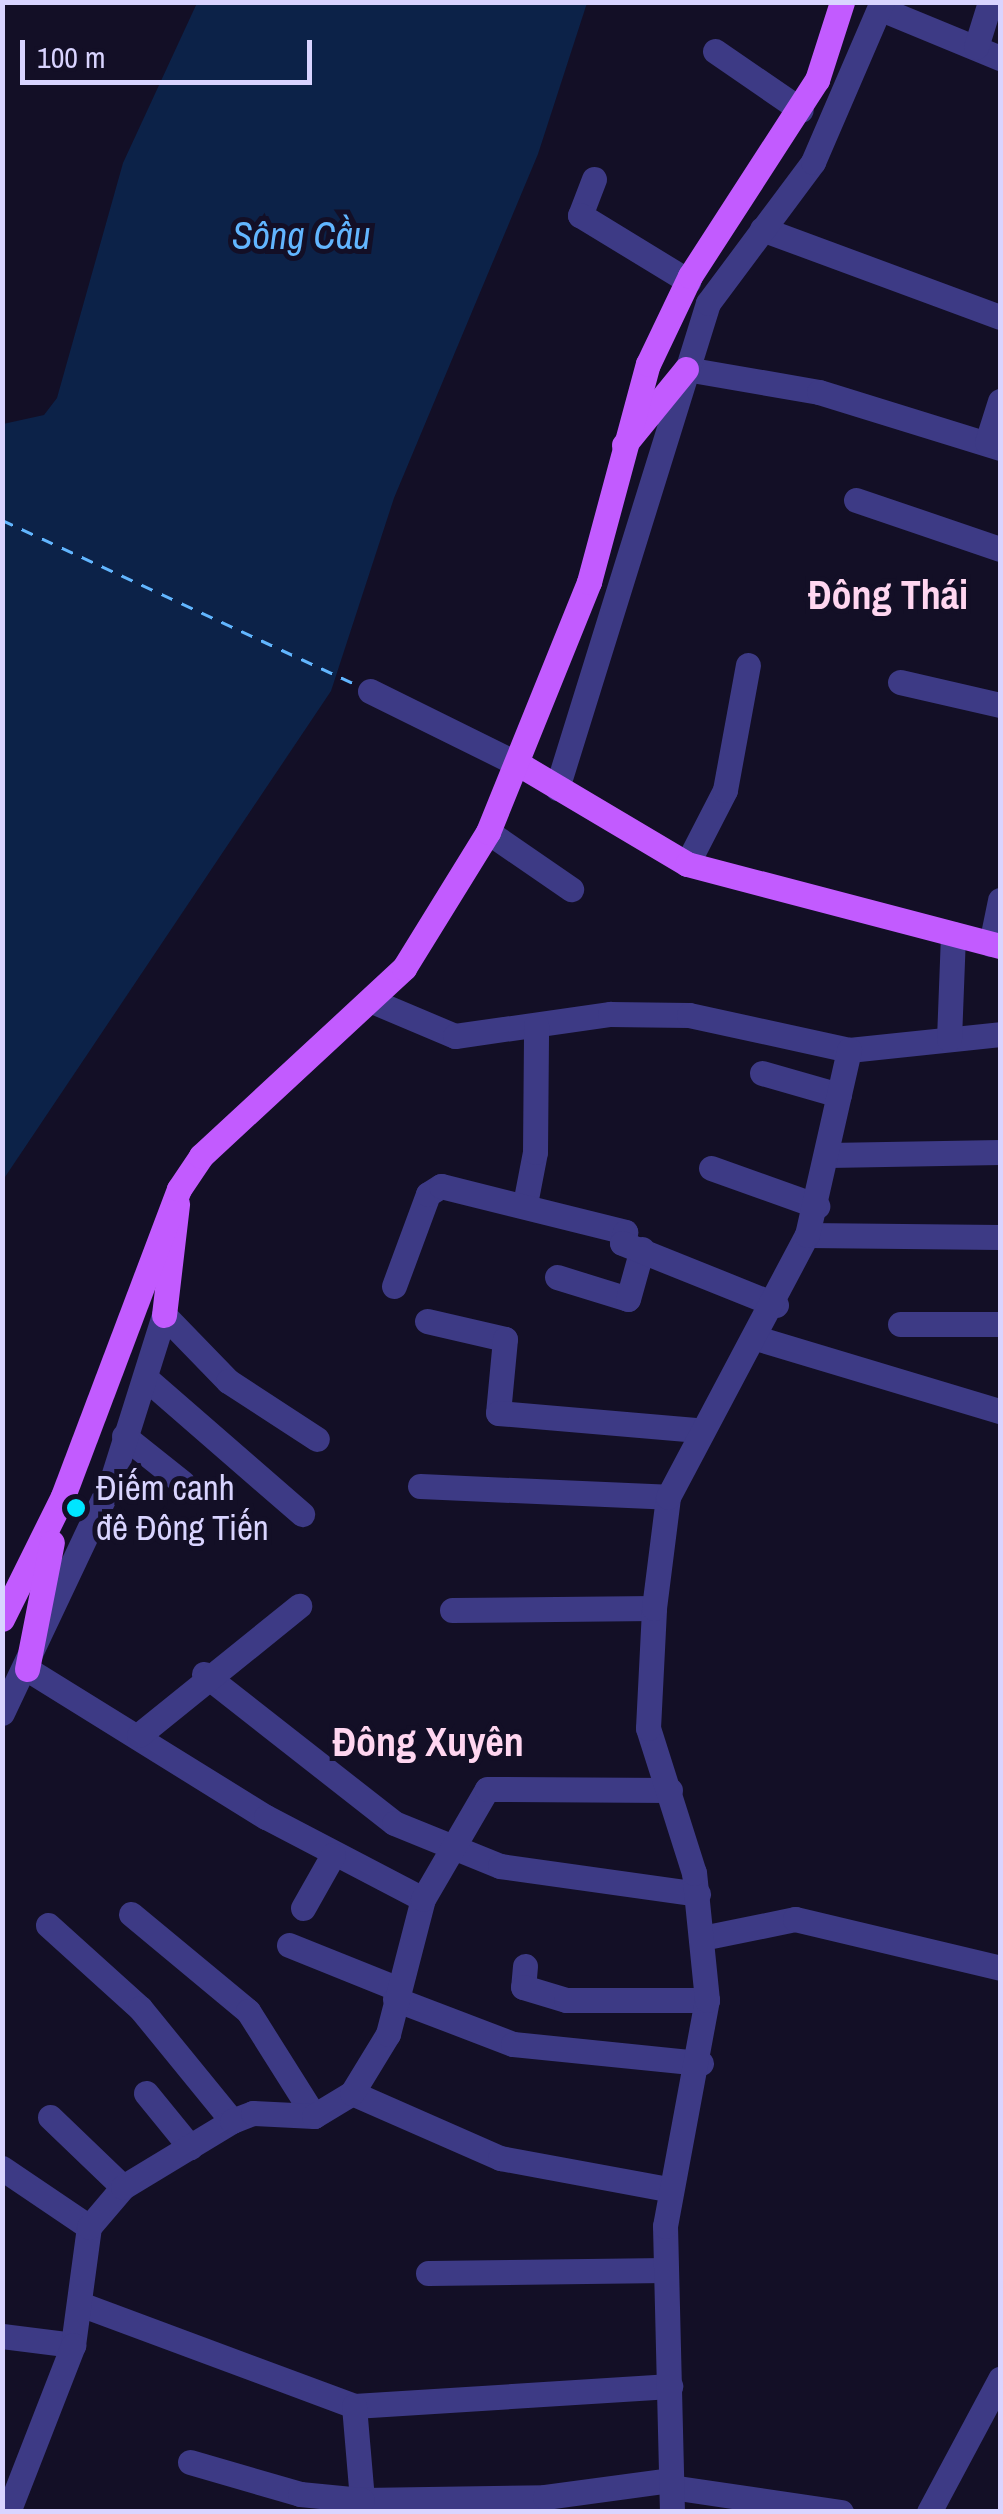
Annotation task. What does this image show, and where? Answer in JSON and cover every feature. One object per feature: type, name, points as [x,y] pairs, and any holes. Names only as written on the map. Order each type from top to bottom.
[{"type":"main road","points":[[2,1619],[62,1496],[178,1189],[201,1156],[372,1001],[422,946],[488,832],[522,766],[589,582],[621,449],[688,280],[802,110],[842,2]]},
{"type":"main road","points":[[834,32],[852,2]]},
{"type":"main road","points":[[621,449],[686,369]]},
{"type":"main road","points":[[522,766],[688,864],[996,945]]},
{"type":"main road","points":[[164,1314],[178,1189]]},
{"type":"main road","points":[[27,1669],[62,1496]]},
{"type":"street","points":[[976,47],[990,2]]},
{"type":"street","points":[[557,788],[708,302],[834,125],[881,6],[1000,58]]},
{"type":"street","points":[[715,51],[802,110]]},
{"type":"street","points":[[594,179],[580,216],[688,280]]},
{"type":"street","points":[[762,229],[1000,317]]},
{"type":"street","points":[[686,369],[819,392],[994,445],[1000,401]]},
{"type":"street","points":[[856,500],[1000,548]]},
{"type":"street","points":[[688,864],[725,790],[748,665]]},
{"type":"street","points":[[900,682],[1000,705]]},
{"type":"street","points":[[370,691],[522,766]]},
{"type":"street","points":[[488,832],[571,889]]},
{"type":"street","points":[[996,945],[1000,900]]},
{"type":"street","points":[[949,1039],[954,934]]},
{"type":"street","points":[[372,1001],[456,1036],[689,1015],[849,1050],[1000,1034]]},
{"type":"street","points":[[525,1204],[535,1152],[536,1026]]},
{"type":"street","points":[[671,2493],[668,2189],[701,2063],[706,2000],[698,1894],[670,1790],[648,1728],[654,1608],[668,1497],[698,1430],[776,1305],[807,1235],[817,1206],[849,1050]]},
{"type":"street","points":[[762,1073],[839,1095]]},
{"type":"street","points":[[828,1155],[1000,1152]]},
{"type":"street","points":[[711,1168],[817,1206]]},
{"type":"street","points":[[394,1286],[428,1194],[440,1186],[525,1204],[625,1232],[622,1243],[776,1305]]},
{"type":"street","points":[[807,1235],[1000,1237]]},
{"type":"street","points":[[557,1277],[628,1299],[642,1249]]},
{"type":"street","points":[[2,1713],[27,1669],[148,1381],[164,1314]]},
{"type":"street","points":[[164,1314],[228,1381],[317,1439]]},
{"type":"street","points":[[427,1321],[505,1339],[498,1413],[698,1430]]},
{"type":"street","points":[[900,1324],[1000,1324]]},
{"type":"street","points":[[756,1338],[1000,1412]]},
{"type":"street","points":[[148,1381],[302,1514]]},
{"type":"street","points":[[124,1436],[184,1483]]},
{"type":"street","points":[[420,1486],[668,1497]]},
{"type":"street","points":[[139,1735],[204,1674],[299,1606]]},
{"type":"street","points":[[452,1610],[654,1608]]},
{"type":"street","points":[[27,1669],[333,1855],[423,1899]]},
{"type":"street","points":[[204,1674],[394,1823],[500,1866],[698,1894]]},
{"type":"street","points":[[8,2512],[74,2344],[90,2227],[123,2187],[232,2121],[253,2112],[314,2116],[352,2093],[388,2034],[423,1899],[458,1850],[487,1789],[670,1790]]},
{"type":"street","points":[[303,1908],[333,1855]]},
{"type":"street","points":[[131,1914],[248,2011],[314,2116]]},
{"type":"street","points":[[702,1938],[795,1919],[1000,1968]]},
{"type":"street","points":[[48,1925],[140,2008],[232,2121]]},
{"type":"street","points":[[289,1945],[513,2044],[701,2063]]},
{"type":"street","points":[[525,1966],[522,1987],[566,2000],[706,2000]]},
{"type":"street","points":[[146,2093],[190,2147]]},
{"type":"street","points":[[352,2093],[500,2158],[668,2189]]},
{"type":"street","points":[[50,2117],[123,2187]]},
{"type":"street","points":[[2,2168],[90,2227]]},
{"type":"street","points":[[428,2273],[666,2270]]},
{"type":"street","points":[[80,2304],[354,2406],[670,2386]]},
{"type":"street","points":[[2,2336],[74,2344]]},
{"type":"street","points":[[930,2512],[1000,2379]]},
{"type":"street","points":[[354,2406],[362,2500]]},
{"type":"street","points":[[190,2462],[300,2494],[362,2500],[671,2493],[841,2512]]},
{"type":"water","name":"Sông Cầu","points":[[197,3],[587,3],[538,154],[394,498],[331,691],[3,1180],[3,424],[44,415],[57,398],[123,163]]},
{"type":"ferry route","points":[[2,520],[360,686]]},
{"type":"place","name":"Điếm canh đê Đông Tiến","points":[[76,1508]]},
{"type":"district","name":"Đông Thái","points":[[888,595]]},
{"type":"district","name":"Đông Xuyên","points":[[428,1742]]}]
